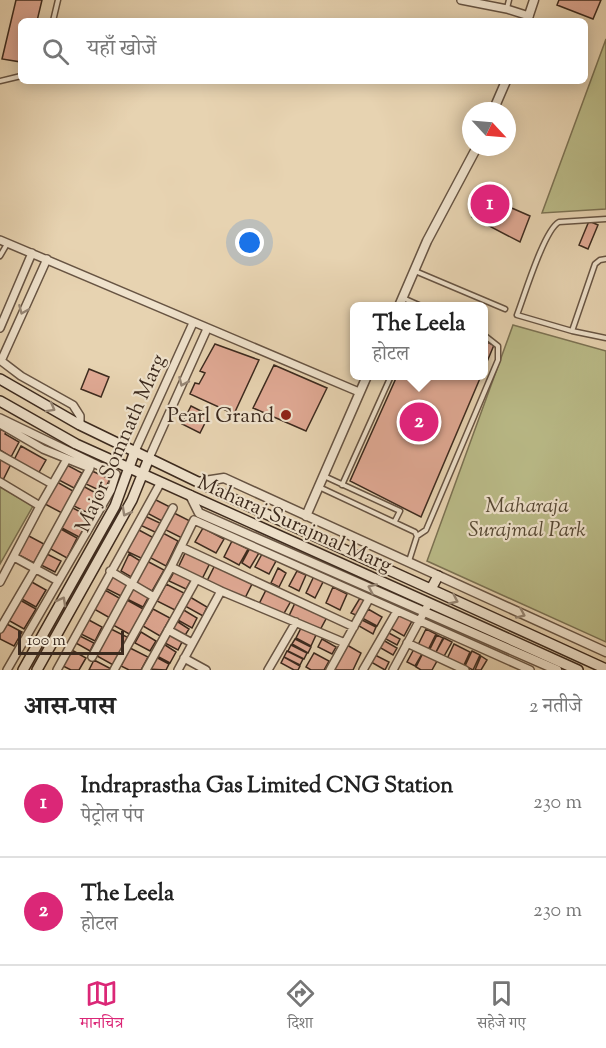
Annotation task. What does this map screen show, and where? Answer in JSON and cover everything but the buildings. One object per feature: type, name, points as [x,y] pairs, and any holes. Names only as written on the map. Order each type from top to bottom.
[{"type":"main road","name":"Maharaj Surajmal Marg","points":[[0,379],[80,425],[198,482],[606,669]]},
{"type":"main road","name":"Maharaj Surajmal Marg","points":[[0,401],[76,444],[427,607],[578,670]]},
{"type":"main road","name":"Major Somnath Marg","points":[[23,670],[115,506],[135,451]]},
{"type":"main road","name":"Major Somnath Marg","points":[[37,670],[132,500],[149,458]]},
{"type":"main road","points":[[431,589],[438,576]]},
{"type":"street","points":[[461,0],[507,9],[526,18]]},
{"type":"street","points":[[528,18],[534,0]]},
{"type":"street","points":[[497,102],[505,84]]},
{"type":"street","points":[[401,302],[427,242],[472,156]]},
{"type":"street","points":[[4,242],[359,392]]},
{"type":"street","points":[[0,328],[32,253]]},
{"type":"street","points":[[46,259],[1,360],[21,376],[73,405],[80,416],[80,425]]},
{"type":"street","name":"Major Somnath Marg","points":[[135,451],[193,323]]},
{"type":"street","name":"Major Somnath Marg","points":[[149,458],[207,329]]},
{"type":"street","points":[[306,516],[365,380]]},
{"type":"street","points":[[0,418],[116,474],[111,490],[7,670]]},
{"type":"street","points":[[0,424],[43,449],[90,468],[0,629]]},
{"type":"street","points":[[0,455],[52,484]]},
{"type":"street","points":[[0,582],[67,459]]},
{"type":"street","name":"Maharaj Surajmal Marg","points":[[198,482],[224,478],[606,652]]},
{"type":"street","points":[[0,482],[40,506]]},
{"type":"street","points":[[57,670],[160,482]]},
{"type":"street","points":[[92,657],[173,508]]},
{"type":"street","points":[[114,670],[171,567],[194,520],[530,670]]},
{"type":"street","points":[[115,530],[130,537]]},
{"type":"street","points":[[181,547],[354,627]]},
{"type":"street","points":[[14,557],[58,581]]},
{"type":"street","points":[[171,567],[220,591],[345,643]]},
{"type":"street","points":[[110,571],[154,597]]},
{"type":"street","points":[[146,670],[196,580]]},
{"type":"street","points":[[178,670],[220,591]]},
{"type":"street","points":[[330,670],[369,599]]},
{"type":"street","points":[[396,669],[427,607],[557,670]]},
{"type":"street","points":[[363,670],[396,611]]},
{"type":"street","points":[[268,670],[296,622]]},
{"type":"street","points":[[168,630],[192,644]]},
{"type":"street","points":[[407,643],[465,670]]},
{"type":"street","points":[[184,658],[206,670]]},
{"type":"lane","points":[[54,18],[58,0]]},
{"type":"lane","points":[[507,9],[509,0]]},
{"type":"lane","points":[[0,81],[18,77]]},
{"type":"lane","points":[[606,219],[559,222],[554,225],[546,239],[517,315],[606,338]]},
{"type":"lane","points":[[0,256],[4,242]]},
{"type":"lane","points":[[572,331],[595,264],[606,259]]},
{"type":"lane","points":[[414,271],[505,309]]},
{"type":"lane","points":[[409,563],[417,536],[426,530],[498,360],[498,346],[488,339]]},
{"type":"lane","points":[[342,485],[389,380]]},
{"type":"lane","points":[[323,476],[400,511],[394,521]]},
{"type":"lane","points":[[318,487],[394,521],[415,532],[417,536]]},
{"type":"green space","points":[[606,39],[606,209],[542,213]]},
{"type":"green space","name":"Maharaja Surajmal Park","points":[[513,325],[606,351],[606,642],[427,561]]},
{"type":"green space","points":[[0,487],[33,506],[0,564]]},
{"type":"place","name":"Indraprastha Gas Limited CNG Station","points":[[490,204]]},
{"type":"place","name":"Pearl Grand","points":[[286,415]]},
{"type":"place","name":"The Leela","points":[[419,422]]}]
